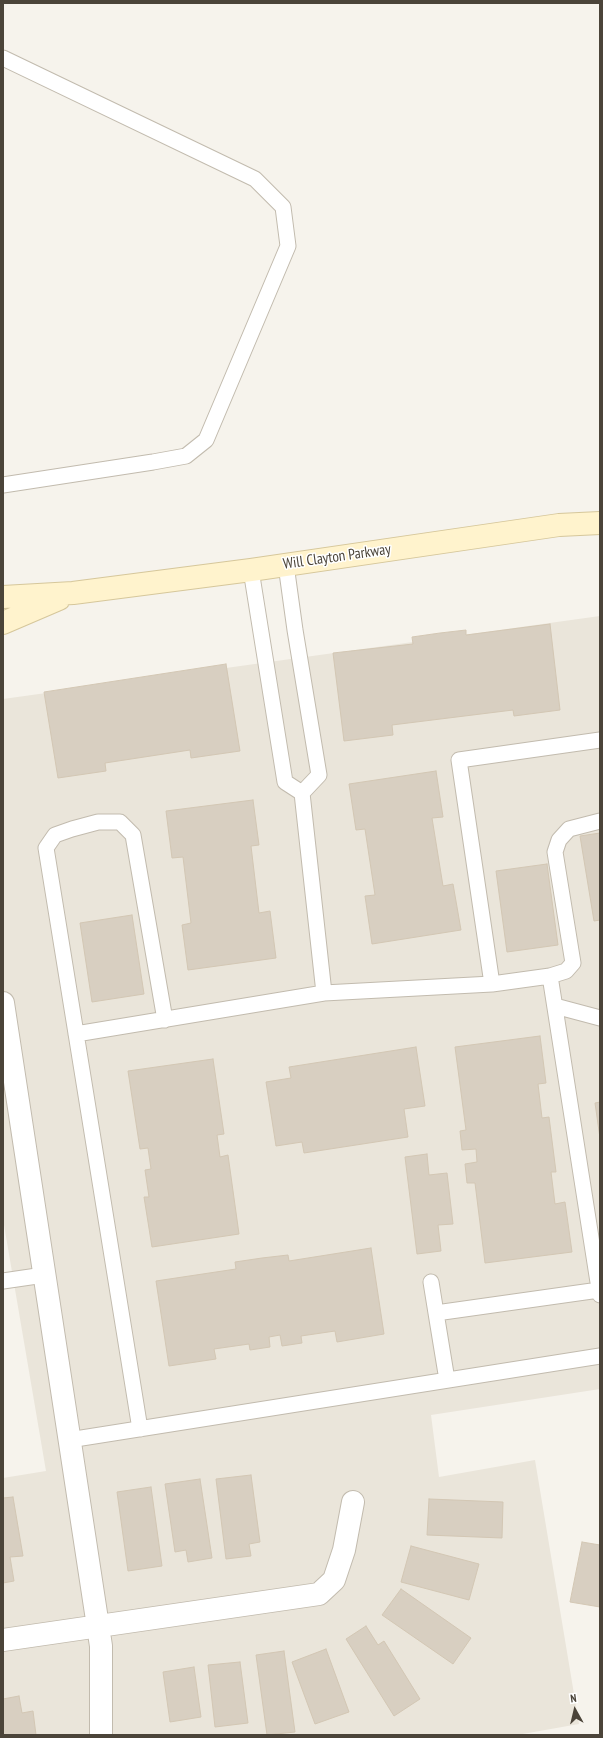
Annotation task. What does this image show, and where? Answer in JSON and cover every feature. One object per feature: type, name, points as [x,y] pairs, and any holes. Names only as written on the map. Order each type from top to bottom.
[{"type":"street","name":"Will Clayton Parkway","points":[[3,597],[73,593],[251,570],[560,525],[600,523]]},
{"type":"street","name":"Will Clayton Parkway","points":[[3,623],[73,593]]},
{"type":"street","points":[[3,1002],[101,1646],[101,1735]]},
{"type":"street","points":[[3,1640],[319,1594],[334,1580],[344,1550],[353,1502]]},
{"type":"lane","points":[[3,58],[255,179],[283,207],[288,246],[206,440],[186,456],[3,485]]},
{"type":"lane","points":[[286,565],[319,775],[302,793],[324,993]]},
{"type":"lane","points":[[251,570],[285,782],[302,793]]},
{"type":"lane","points":[[492,984],[459,760],[600,740]]},
{"type":"lane","points":[[76,1034],[324,993],[492,984],[550,976],[566,971],[573,964],[555,852],[559,840],[569,829],[600,821]]},
{"type":"lane","points":[[140,1429],[46,848],[55,835],[98,822],[120,822],[133,835],[165,1020]]},
{"type":"lane","points":[[436,1313],[600,1292],[550,976]]},
{"type":"lane","points":[[555,1006],[600,1018]]},
{"type":"lane","points":[[3,1281],[44,1275]]},
{"type":"lane","points":[[431,1282],[447,1380]]},
{"type":"lane","points":[[69,1440],[600,1356]]},
{"type":"shaded area","points":[[600,616],[600,1389],[431,1415],[439,1477],[535,1460],[579,1724],[517,1735],[3,1735],[3,1478],[46,1471],[3,1219],[3,699]]},
{"type":"building","points":[[550,624],[560,710],[514,716],[513,710],[392,725],[393,735],[344,741],[333,653],[413,644],[412,637],[440,633],[466,630],[466,635]]},
{"type":"building","points":[[226,664],[240,751],[191,758],[190,750],[105,763],[106,771],[58,778],[44,692]]},
{"type":"building","points":[[436,771],[443,817],[432,818],[443,886],[453,884],[461,930],[372,944],[365,896],[375,895],[365,829],[356,830],[349,784]]},
{"type":"building","points":[[253,800],[259,845],[251,846],[259,913],[270,911],[276,958],[188,970],[182,925],[191,923],[183,857],[172,858],[166,811]]},
{"type":"building","points":[[600,833],[600,920],[594,921],[580,836]]},
{"type":"building","points":[[547,864],[558,945],[507,952],[496,871]]},
{"type":"building","points":[[132,915],[144,994],[92,1002],[80,923]]},
{"type":"building","points":[[540,1036],[546,1083],[538,1084],[542,1118],[549,1117],[556,1172],[551,1172],[555,1204],[565,1202],[572,1252],[485,1263],[475,1183],[467,1183],[465,1164],[477,1162],[476,1149],[462,1150],[460,1131],[466,1130],[455,1047]]},
{"type":"building","points":[[416,1047],[425,1106],[404,1109],[408,1137],[304,1153],[302,1142],[276,1146],[266,1082],[291,1078],[289,1067]]},
{"type":"building","points":[[213,1059],[224,1134],[217,1135],[220,1157],[228,1155],[239,1234],[152,1247],[144,1197],[149,1197],[145,1170],[151,1169],[148,1148],[140,1149],[128,1071]]},
{"type":"building","points":[[600,1102],[600,1138],[595,1103]]},
{"type":"building","points":[[427,1154],[429,1175],[447,1173],[453,1224],[438,1225],[441,1251],[417,1254],[405,1157]]},
{"type":"building","points":[[371,1248],[384,1334],[337,1342],[335,1331],[301,1336],[302,1343],[282,1346],[280,1335],[269,1337],[270,1347],[250,1350],[249,1344],[214,1349],[216,1359],[169,1366],[156,1281],[236,1269],[235,1262],[288,1255],[289,1261]]},
{"type":"building","points":[[251,1475],[260,1542],[249,1544],[251,1556],[226,1559],[216,1479]]},
{"type":"building","points":[[200,1479],[212,1558],[188,1562],[186,1550],[175,1552],[165,1484]]},
{"type":"building","points":[[151,1487],[162,1566],[128,1571],[117,1492]]},
{"type":"building","points":[[13,1497],[23,1556],[10,1557],[14,1581],[3,1583],[3,1498]]},
{"type":"building","points":[[429,1499],[503,1502],[502,1538],[427,1535]]},
{"type":"building","points":[[582,1542],[600,1545],[600,1607],[570,1602]]},
{"type":"building","points":[[411,1546],[479,1564],[469,1600],[401,1582]]},
{"type":"building","points":[[401,1589],[471,1638],[453,1664],[382,1615]]},
{"type":"building","points":[[366,1626],[378,1645],[384,1641],[420,1699],[394,1716],[346,1639]]},
{"type":"building","points":[[326,1649],[349,1712],[315,1724],[292,1662]]},
{"type":"building","points":[[284,1651],[295,1732],[267,1735],[256,1655]]},
{"type":"building","points":[[240,1662],[248,1723],[215,1727],[208,1665]]},
{"type":"building","points":[[194,1667],[201,1717],[170,1722],[163,1672]]},
{"type":"building","points":[[19,1696],[22,1713],[33,1711],[36,1735],[3,1735],[3,1699]]}]
